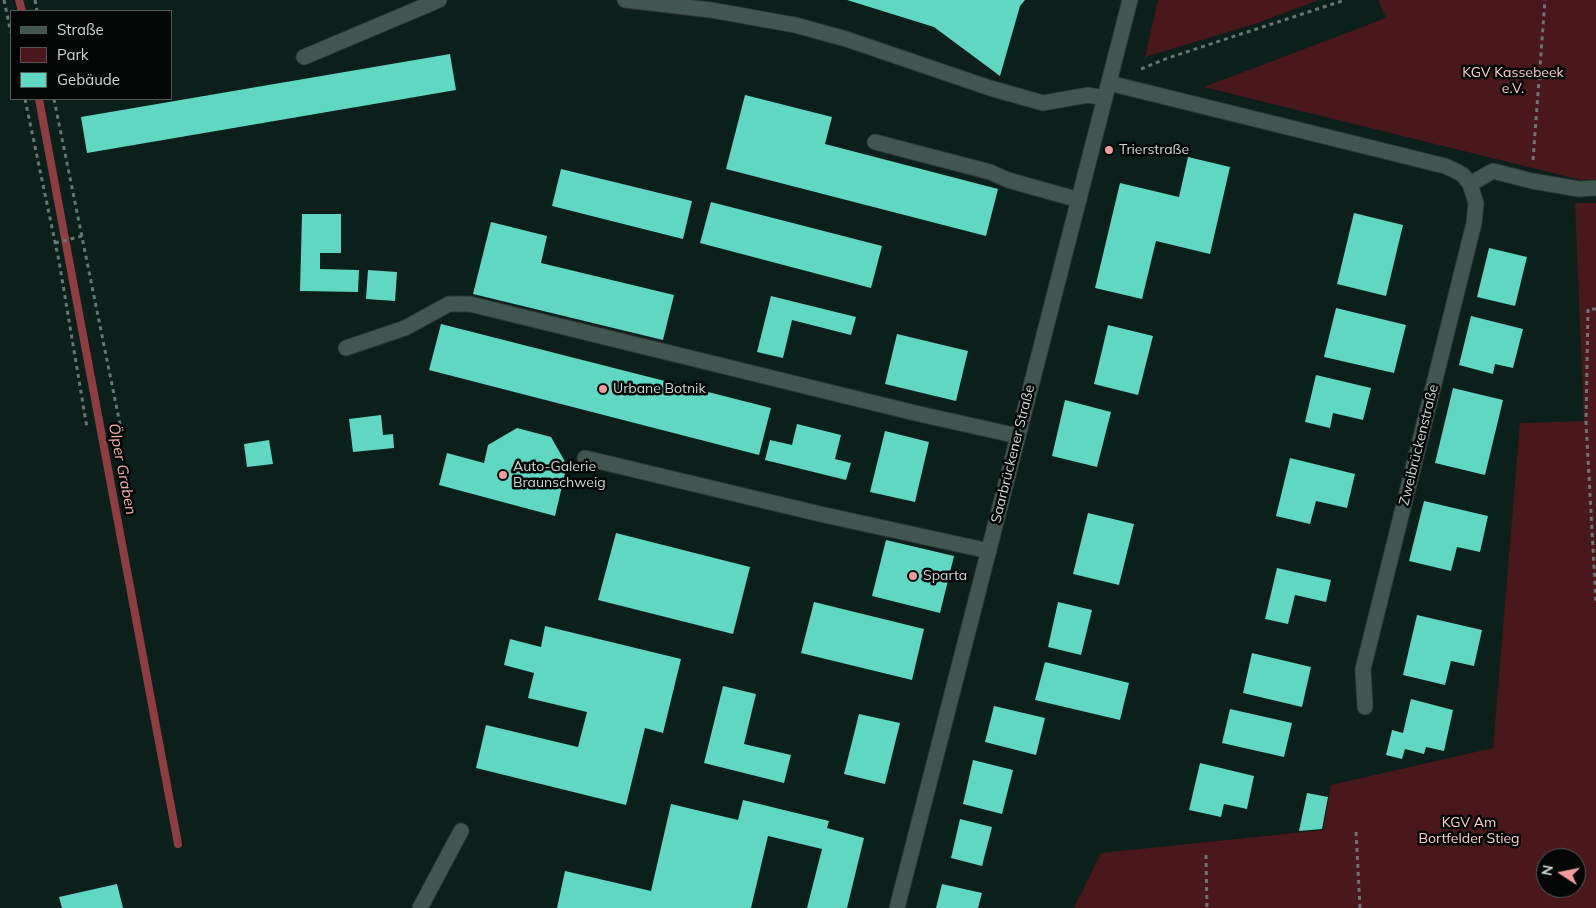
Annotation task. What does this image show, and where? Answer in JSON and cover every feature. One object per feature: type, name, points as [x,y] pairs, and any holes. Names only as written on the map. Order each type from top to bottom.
[{"type":"street","points":[[304,57],[439,0]]},
{"type":"street","points":[[625,0],[711,10],[794,26],[846,39],[990,88],[1043,103],[1088,95],[1105,98]]},
{"type":"street","name":"Saarbrückener Straße","points":[[897,908],[1130,0]]},
{"type":"street","points":[[1109,83],[1445,166],[1462,175],[1470,184],[1492,171],[1532,181],[1579,189],[1596,188]]},
{"type":"street","points":[[875,142],[990,172],[1008,180],[1079,200]]},
{"type":"street","name":"Zweibrückenstraße","points":[[1365,707],[1363,669],[1474,223],[1476,203],[1470,184]]},
{"type":"street","points":[[346,348],[406,328],[449,304],[470,304],[915,413],[1018,436]]},
{"type":"street","points":[[585,458],[820,514],[988,551]]},
{"type":"street","points":[[420,908],[462,831]]},
{"type":"path","points":[[4,0],[10,29]]},
{"type":"path","points":[[1141,70],[1168,58],[1345,0]]},
{"type":"path","points":[[1532,181],[1545,0]]},
{"type":"path","points":[[25,100],[55,242],[87,428]]},
{"type":"path","points":[[54,100],[123,439]]},
{"type":"path","points":[[55,242],[82,236]]},
{"type":"path","points":[[1596,309],[1588,310],[1586,422],[1596,603]]},
{"type":"path","points":[[1356,832],[1360,908]]},
{"type":"path","points":[[1206,855],[1207,908]]},
{"type":"green space","points":[[1158,0],[1318,0],[1258,23],[1145,57]]},
{"type":"green space","name":"KGV Kassebeek e.V.","points":[[1378,0],[1596,0],[1596,179],[1581,180],[1204,87],[1386,18]]},
{"type":"green space","name":"KGV Am Bortfelder Stieg","points":[[1575,203],[1596,203],[1596,908],[1074,908],[1101,853],[1323,830],[1331,785],[1493,748],[1520,423],[1584,421]]},
{"type":"building","points":[[847,0],[1025,0],[1020,6],[1000,76],[934,27]]},
{"type":"building","points":[[450,54],[456,90],[87,153],[81,117]]},
{"type":"building","points":[[745,95],[832,117],[825,144],[998,189],[986,236],[726,169]]},
{"type":"building","points":[[1188,157],[1230,167],[1210,254],[1156,241],[1142,299],[1095,288],[1120,183],[1179,197]]},
{"type":"building","points":[[561,169],[692,201],[683,239],[552,206]]},
{"type":"building","points":[[711,202],[882,246],[871,288],[700,243]]},
{"type":"building","points":[[1354,213],[1403,225],[1386,296],[1337,284]]},
{"type":"building","points":[[302,214],[341,214],[341,253],[320,253],[320,269],[359,270],[358,292],[300,291]]},
{"type":"building","points":[[491,222],[547,236],[541,263],[674,295],[663,340],[473,294]]},
{"type":"building","points":[[1489,248],[1527,257],[1515,306],[1477,297]]},
{"type":"building","points":[[368,270],[397,272],[395,301],[366,299]]},
{"type":"building","points":[[771,296],[856,317],[851,335],[792,320],[783,358],[757,352]]},
{"type":"building","points":[[1336,308],[1406,325],[1394,373],[1324,357]]},
{"type":"building","points":[[1471,316],[1523,329],[1513,368],[1495,364],[1493,374],[1459,365]]},
{"type":"building","points":[[441,324],[771,408],[759,455],[429,370]]},
{"type":"building","points":[[1108,325],[1153,336],[1138,395],[1094,384]]},
{"type":"building","points":[[897,334],[968,351],[956,401],[885,384]]},
{"type":"building","points":[[1316,375],[1371,388],[1363,420],[1333,413],[1330,428],[1305,422]]},
{"type":"building","points":[[1453,388],[1503,400],[1485,475],[1435,463]]},
{"type":"building","points":[[1065,400],[1111,412],[1097,467],[1052,456]]},
{"type":"building","points":[[381,415],[383,435],[393,434],[394,448],[353,452],[349,419]]},
{"type":"building","points":[[797,424],[841,435],[835,459],[851,463],[846,480],[765,460],[770,440],[792,445]]},
{"type":"building","name":"Auto-Galerie Braunschweig","points":[[517,428],[551,437],[567,465],[555,516],[439,485],[447,453],[484,463],[488,445]]},
{"type":"building","points":[[885,431],[929,442],[915,502],[870,492]]},
{"type":"building","points":[[269,440],[273,464],[247,467],[244,444]]},
{"type":"building","points":[[1290,458],[1355,474],[1347,508],[1316,501],[1310,524],[1276,516]]},
{"type":"building","points":[[1424,501],[1488,516],[1480,552],[1457,547],[1451,571],[1409,561]]},
{"type":"building","points":[[1088,513],[1134,524],[1119,585],[1073,574]]},
{"type":"building","points":[[616,533],[750,567],[733,634],[598,600]]},
{"type":"building","name":"Sparta","points":[[886,540],[954,556],[940,613],[872,596]]},
{"type":"building","points":[[1277,568],[1331,580],[1326,602],[1295,595],[1288,624],[1265,619]]},
{"type":"building","points":[[814,602],[924,629],[912,680],[801,653]]},
{"type":"building","points":[[1058,602],[1092,610],[1081,655],[1048,647]]},
{"type":"building","points":[[1417,615],[1482,630],[1474,666],[1451,661],[1445,685],[1403,675]]},
{"type":"building","points":[[545,626],[681,659],[663,733],[645,728],[626,805],[476,768],[486,725],[578,747],[587,712],[528,698],[534,673],[504,665],[510,639],[541,647]]},
{"type":"building","points":[[1252,653],[1311,667],[1302,707],[1243,693]]},
{"type":"building","points":[[1045,662],[1129,683],[1120,720],[1035,700]]},
{"type":"building","points":[[723,686],[756,694],[744,744],[791,755],[784,783],[704,763]]},
{"type":"building","points":[[1411,699],[1453,710],[1444,751],[1426,747],[1424,754],[1405,749],[1402,759],[1386,755],[1392,730],[1403,733]]},
{"type":"building","points":[[994,706],[1045,718],[1036,755],[985,742]]},
{"type":"building","points":[[1230,709],[1292,723],[1284,757],[1222,743]]},
{"type":"building","points":[[859,714],[900,723],[885,784],[844,774]]},
{"type":"building","points":[[973,760],[1013,770],[1002,814],[963,804]]},
{"type":"building","points":[[1200,763],[1254,776],[1247,809],[1224,804],[1221,817],[1189,810]]},
{"type":"building","points":[[1307,793],[1328,797],[1322,829],[1299,831]]},
{"type":"building","points":[[743,800],[829,821],[827,828],[864,838],[847,908],[807,908],[822,849],[768,836],[751,908],[557,908],[565,871],[651,891],[671,804],[738,820]]},
{"type":"building","points":[[960,819],[992,827],[982,866],[951,858]]},
{"type":"building","points":[[117,884],[123,908],[62,908],[59,897]]},
{"type":"building","points":[[942,884],[982,893],[978,908],[936,908]]},
{"type":"waterway","name":"Ölper Graben","points":[[19,0],[22,10]]},
{"type":"waterway","name":"Ölper Graben","points":[[39,100],[178,844]]},
{"type":"place","name":"Trierstraße","points":[[1109,150]]},
{"type":"place","name":"Urbane Botnik","points":[[603,389]]},
{"type":"place","name":"Auto-Galerie Braunschweig","points":[[503,475]]},
{"type":"place","name":"Sparta","points":[[913,576]]}]
